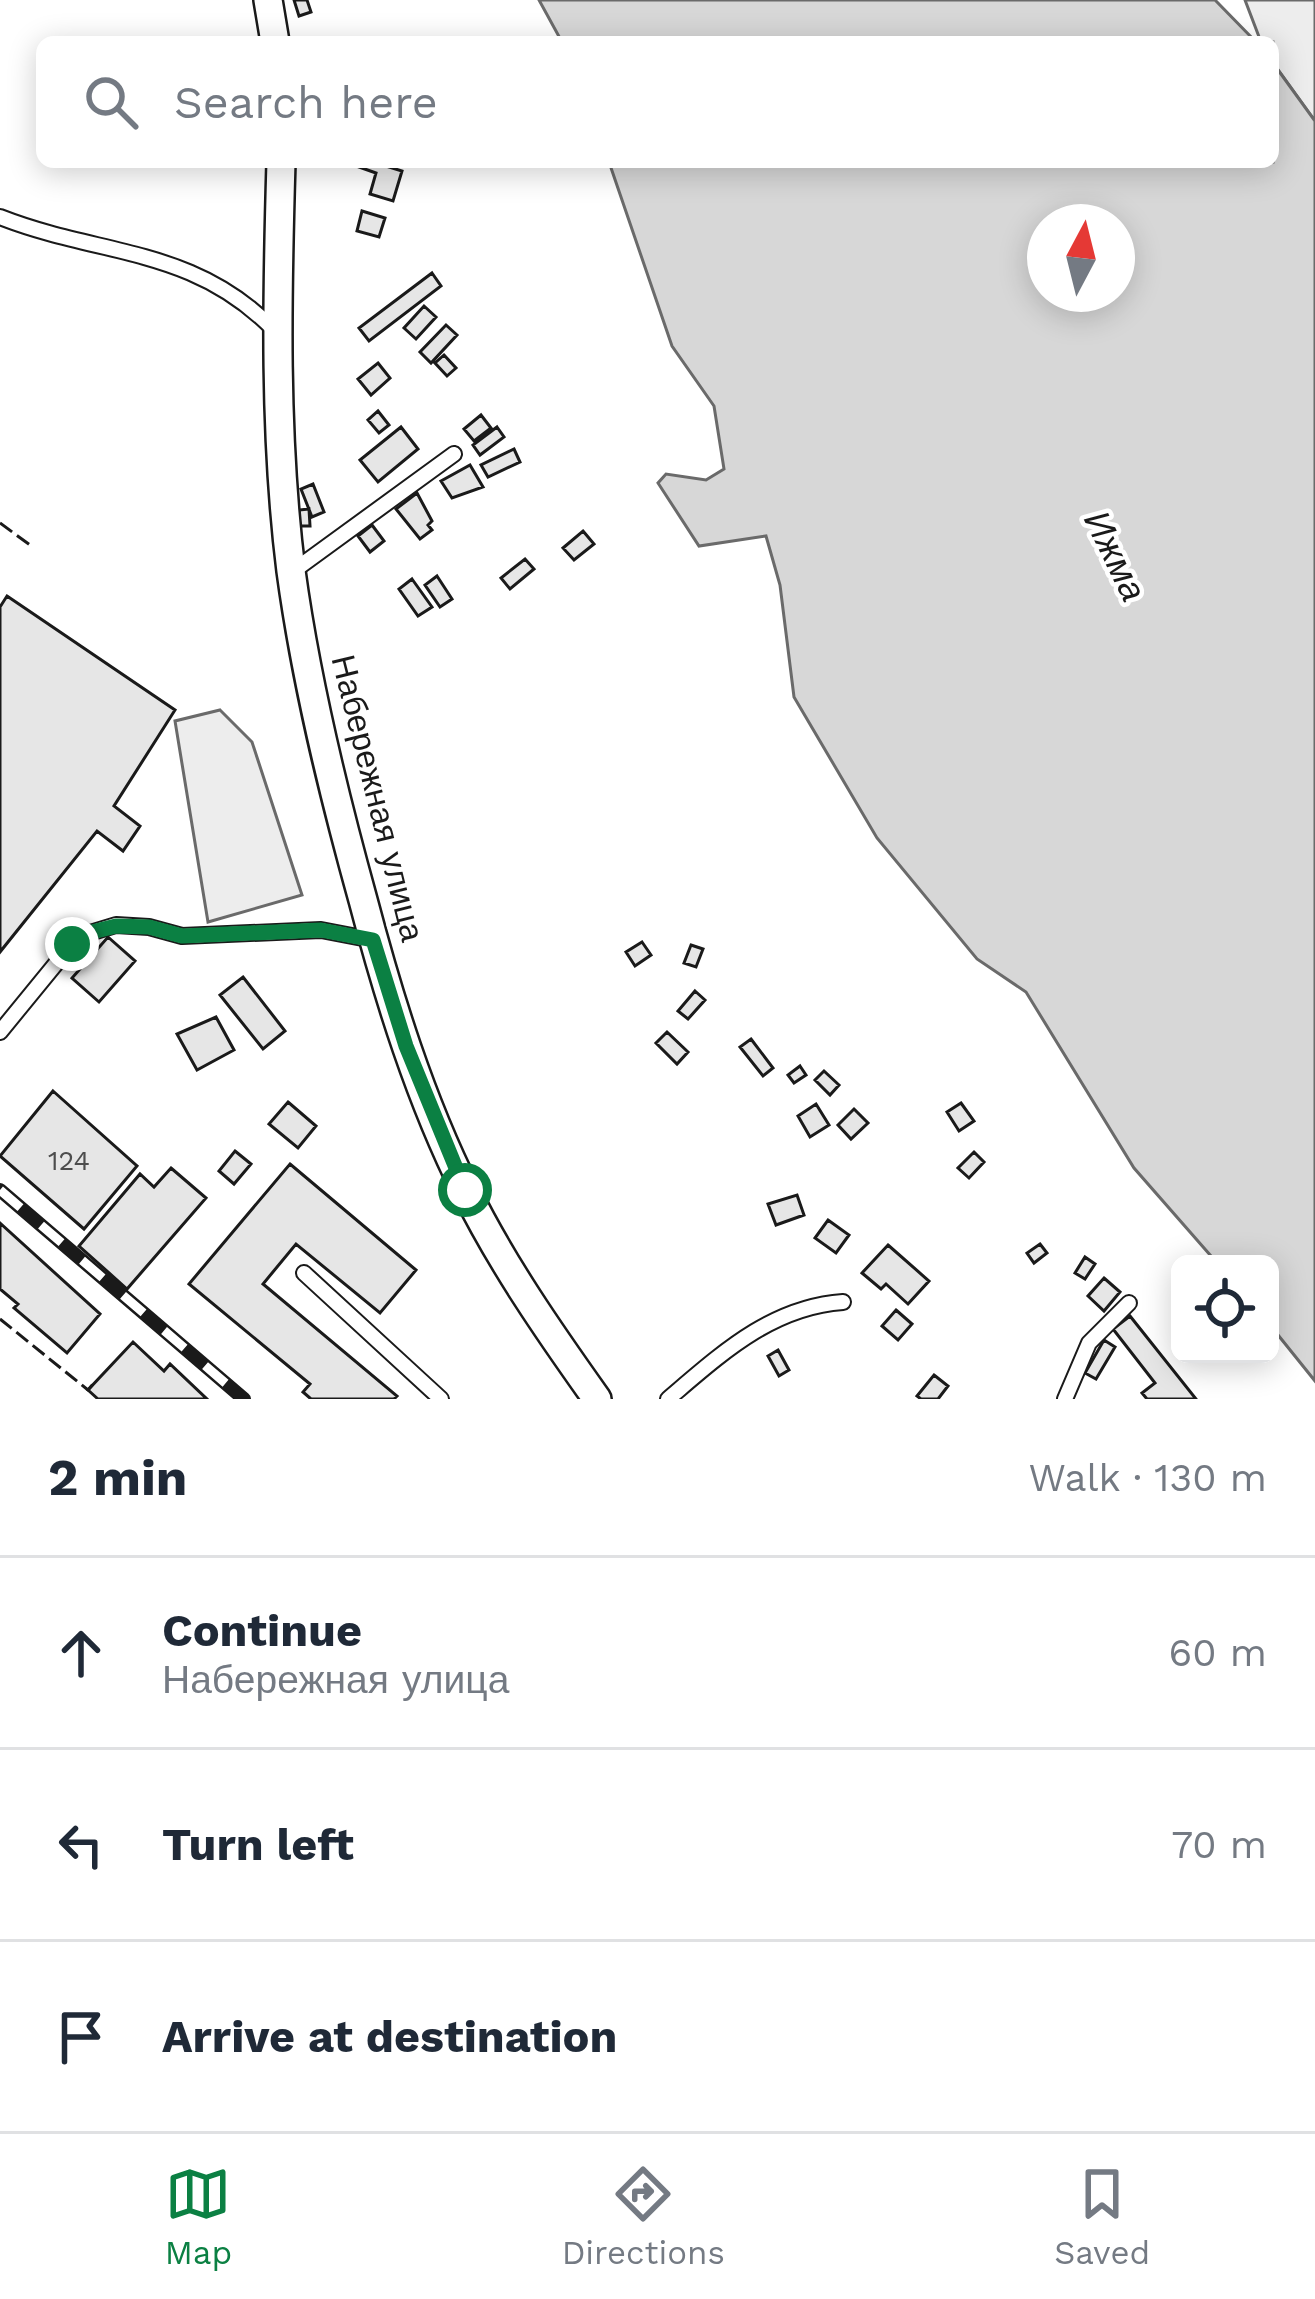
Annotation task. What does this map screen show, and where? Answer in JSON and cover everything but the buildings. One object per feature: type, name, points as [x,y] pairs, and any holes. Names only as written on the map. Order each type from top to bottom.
[{"type":"street","points":[[268,0],[274,36]]},
{"type":"street","name":"Набережная улица","points":[[281,168],[276,332],[292,572],[326,755],[373,940],[406,1046],[465,1190],[496,1246],[597,1399]]},
{"type":"lane","points":[[0,217],[166,261],[248,302],[276,332]]},
{"type":"lane","points":[[292,572],[454,454]]},
{"type":"lane","points":[[0,1032],[72,944],[116,926],[149,927],[182,936],[321,930],[373,940]]},
{"type":"lane","points":[[304,1273],[441,1399]]},
{"type":"lane","points":[[668,1399],[742,1336],[810,1304],[843,1302]]},
{"type":"lane","points":[[1066,1399],[1089,1343],[1129,1303]]},
{"type":"shaded area","points":[[1245,0],[1315,0],[1315,121],[1279,71],[1279,36],[1259,36]]},
{"type":"shaded area","points":[[220,710],[252,742],[302,895],[208,922],[175,721]]},
{"type":"water","points":[[539,0],[1215,0],[1250,36],[559,36]]},
{"type":"water","name":"Ижма","points":[[1279,71],[1315,121],[1315,1381],[1279,1336],[1279,1255],[1210,1255],[1134,1168],[1026,992],[977,959],[877,838],[794,697],[780,585],[766,536],[699,546],[658,483],[666,474],[706,480],[724,469],[714,406],[672,346],[611,168],[1279,168]]},
{"type":"railway","points":[[0,1190],[244,1399]]},
{"type":"fence","points":[[0,523],[30,545]]},
{"type":"fence","points":[[0,1319],[88,1390],[93,1384]]},
{"type":"route","points":[[72,944],[116,926],[219,937],[321,930],[373,940],[406,1046],[465,1190]]}]
